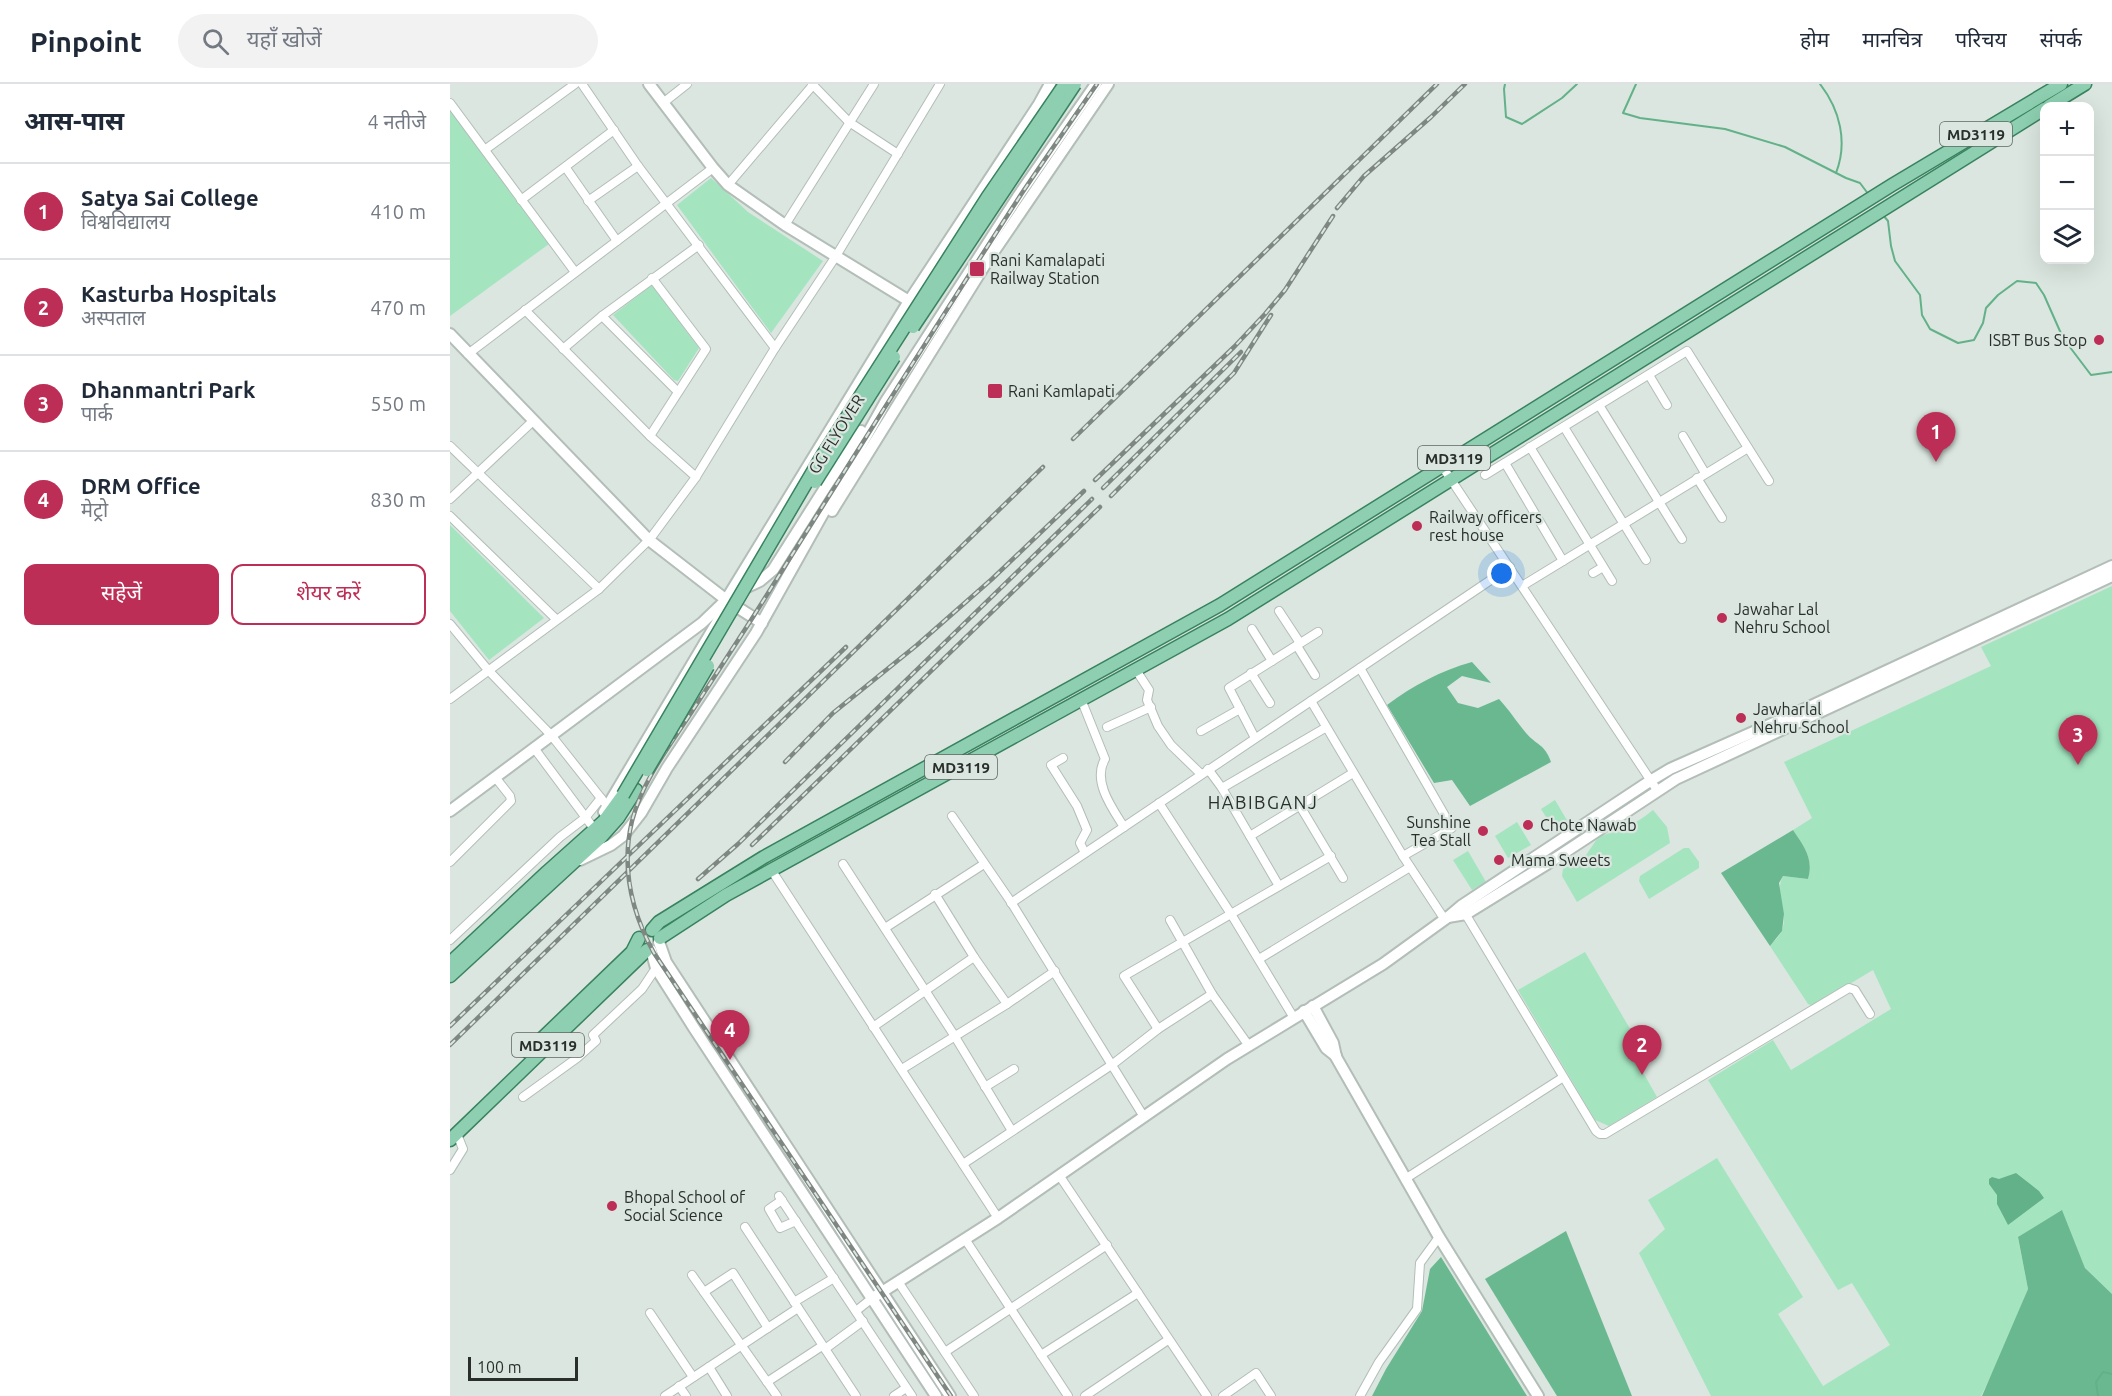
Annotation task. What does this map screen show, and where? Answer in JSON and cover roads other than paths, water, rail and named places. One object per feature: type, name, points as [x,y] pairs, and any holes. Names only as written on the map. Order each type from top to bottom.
[{"type":"main road","points":[[649,84],[713,168],[728,184],[785,225],[909,301]]},
{"type":"main road","points":[[600,825],[604,813],[604,802],[909,301],[1050,84]]},
{"type":"main road","name":"GG FLYOVER","points":[[450,963],[600,825],[623,795],[822,456],[987,198],[1065,84]]},
{"type":"main road","name":"GG FLYOVER","points":[[450,976],[594,844],[618,818],[816,482],[917,320],[1075,84]]},
{"type":"main road","points":[[450,811],[702,623],[727,601],[760,581],[773,570],[952,289],[1088,84]]},
{"type":"main road","points":[[571,865],[623,836],[641,813],[667,768],[762,623],[886,400],[1006,215],[1096,84]]},
{"type":"main road","points":[[762,623],[773,613],[827,519],[986,263],[1108,84]]},
{"type":"main road","name":"MD3119","points":[[654,942],[659,922],[764,857],[1220,605],[1892,185],[2061,84]]},
{"type":"main road","points":[[2056,102],[2085,84]]},
{"type":"main road","points":[[1039,104],[1066,116]]},
{"type":"main road","name":"MD3119","points":[[452,1134],[654,942],[726,895],[1228,619],[2040,111]]},
{"type":"main road","points":[[450,334],[649,540],[727,601],[762,623]]},
{"type":"main road","points":[[872,1299],[998,1218],[1249,1046],[1383,964],[1446,919],[1554,860],[1657,790],[2056,597],[2112,566]]},
{"type":"main road","points":[[2056,597],[2112,576]]},
{"type":"main road","points":[[1464,910],[1547,850],[1670,769],[1955,644]]},
{"type":"main road","points":[[910,777],[917,791]]},
{"type":"main road","points":[[1547,850],[1554,860]]},
{"type":"main road","name":"MD3119","points":[[452,1134],[632,952],[645,930],[654,942]]},
{"type":"main road","points":[[654,942],[656,968],[936,1396]]},
{"type":"main road","points":[[654,942],[950,1396]]},
{"type":"main road","points":[[1308,1008],[1326,1048],[1336,1057],[1439,1237],[1538,1396]]},
{"type":"street","points":[[486,149],[575,84]]},
{"type":"street","points":[[582,84],[638,166],[775,348]]},
{"type":"street","points":[[663,103],[687,84]]},
{"type":"street","points":[[785,225],[874,84]]},
{"type":"street","points":[[450,699],[599,589],[649,540],[696,477],[775,348],[836,256],[940,84]]},
{"type":"street","points":[[728,184],[812,85],[849,122],[898,154]]},
{"type":"street","points":[[450,103],[575,272]]},
{"type":"street","points":[[521,200],[614,130]]},
{"type":"street","points":[[588,201],[638,166]]},
{"type":"street","points":[[566,168],[617,241]]},
{"type":"street","points":[[468,354],[713,168]]},
{"type":"street","points":[[563,349],[602,316],[699,245]]},
{"type":"street","points":[[650,436],[706,349],[652,278]]},
{"type":"street","points":[[525,310],[650,436],[696,477]]},
{"type":"street","points":[[602,316],[678,392]]},
{"type":"street","points":[[1485,475],[1687,351],[1769,481]]},
{"type":"street","points":[[1649,375],[1667,405]]},
{"type":"street","points":[[1599,405],[1682,539]]},
{"type":"street","points":[[450,499],[533,421]]},
{"type":"street","points":[[1564,427],[1646,560]]},
{"type":"street","points":[[1683,436],[1705,473]]},
{"type":"street","points":[[450,446],[599,589]]},
{"type":"street","points":[[1530,447],[1612,581]]},
{"type":"street","points":[[1522,586],[1748,448]]},
{"type":"street","points":[[1505,463],[1563,561]]},
{"type":"street","points":[[1442,466],[1657,790]]},
{"type":"street","points":[[1697,478],[1722,518]]},
{"type":"street","points":[[450,516],[556,619]]},
{"type":"street","points":[[1011,903],[1510,567]]},
{"type":"street","points":[[1593,573],[1603,567]]},
{"type":"street","points":[[1279,611],[1315,675]]},
{"type":"street","points":[[450,624],[488,670],[551,735],[604,802],[560,837],[450,940]]},
{"type":"street","points":[[1252,629],[1272,661]]},
{"type":"street","points":[[1255,738],[1229,688],[1318,632]]},
{"type":"street","points":[[1360,668],[1452,828],[1403,855]]},
{"type":"street","points":[[1136,670],[1149,690],[1148,700],[1158,726],[1171,745],[1222,788],[1279,886]]},
{"type":"street","points":[[1251,673],[1270,703]]},
{"type":"street","points":[[1081,699],[1105,759],[1101,767],[1101,781],[1124,827]]},
{"type":"street","points":[[1311,701],[1325,728],[1410,867],[1446,919]]},
{"type":"street","points":[[1107,727],[1151,707]]},
{"type":"street","points":[[1201,731],[1240,709]]},
{"type":"street","points":[[1222,788],[1325,728]]},
{"type":"street","points":[[534,748],[585,818],[600,825]]},
{"type":"street","points":[[1063,758],[1051,765],[1077,806],[1087,830],[1080,843],[1084,852]]},
{"type":"street","points":[[1250,836],[1353,773]]},
{"type":"street","points":[[450,862],[511,801],[510,796],[495,777]]},
{"type":"street","points":[[1159,803],[1231,914],[1294,1018]]},
{"type":"street","points":[[1300,806],[1343,878]]},
{"type":"street","points":[[952,816],[1058,975],[1144,1117]]},
{"type":"street","points":[[1158,1029],[1124,976],[1330,855]]},
{"type":"street","points":[[843,864],[926,990],[1012,1131]]},
{"type":"street","points":[[885,928],[984,864]]},
{"type":"street","points":[[1259,959],[1410,867]]},
{"type":"street","points":[[772,871],[998,1218]]},
{"type":"street","points":[[935,894],[974,957],[1007,1004]]},
{"type":"street","points":[[1464,910],[1562,1078],[1600,1134],[1605,1134],[1849,988],[1855,990],[1870,1014]]},
{"type":"street","points":[[1170,920],[1212,994],[1249,1046]]},
{"type":"street","points":[[873,1027],[974,957]]},
{"type":"street","points":[[523,1096],[577,1058],[596,1041],[593,1035],[642,989],[656,968]]},
{"type":"street","points":[[902,1069],[954,1035],[1058,975]]},
{"type":"street","points":[[963,1164],[1113,1064],[1158,1029],[1212,994]]},
{"type":"street","points":[[986,1087],[1014,1069]]},
{"type":"street","points":[[1405,1179],[1562,1078]]},
{"type":"street","points":[[450,1170],[463,1149],[452,1134]]},
{"type":"street","points":[[1059,1175],[1207,1396]]},
{"type":"street","points":[[796,1221],[780,1228],[770,1209],[781,1198],[912,1396]]},
{"type":"street","points":[[744,1227],[856,1396]]},
{"type":"street","points":[[1360,1396],[1379,1362],[1417,1308],[1420,1263],[1439,1237]]},
{"type":"street","points":[[965,1239],[1068,1396]]},
{"type":"street","points":[[945,1352],[1107,1245]]},
{"type":"street","points":[[704,1293],[733,1273],[768,1328]]},
{"type":"street","points":[[692,1275],[777,1396]]},
{"type":"street","points":[[665,1396],[768,1328],[834,1278]]},
{"type":"street","points":[[899,1283],[974,1396]]},
{"type":"street","points":[[1041,1355],[1138,1293]]},
{"type":"street","points":[[856,1311],[872,1299]]},
{"type":"street","points":[[650,1313],[693,1377]]},
{"type":"street","points":[[767,1382],[862,1322]]},
{"type":"street","points":[[1085,1396],[1168,1340]]},
{"type":"street","points":[[709,1367],[727,1396]]},
{"type":"street","points":[[1223,1396],[1256,1373],[1271,1396]]},
{"type":"street","points":[[679,1386],[686,1396]]},
{"type":"street","points":[[894,1396],[906,1388]]},
{"type":"waterway","points":[[1505,84],[1506,117],[1522,124],[1562,98],[1577,84]]},
{"type":"waterway","points":[[1636,84],[1623,113],[1640,118],[1725,129],[1785,147],[1860,183],[1869,195]]},
{"type":"waterway","points":[[1820,84],[1833,105],[1840,127],[1841,150],[1836,173]]},
{"type":"waterway","points":[[1883,215],[1888,221],[1895,261],[1920,295],[1922,315],[1930,329],[1958,343],[1974,340],[1983,323],[1986,308],[1998,295],[2017,281],[2036,283],[2044,295],[2063,338],[2091,375],[2112,372]]},
{"type":"waterway","points":[[2098,1396],[2096,1382],[2103,1372],[2112,1374]]},
{"type":"railway","points":[[951,1396],[654,953],[634,906],[628,872],[629,838],[636,807],[663,756],[1022,193],[1097,84]]},
{"type":"railway","points":[[1073,439],[1437,84]]},
{"type":"railway","points":[[1337,208],[1364,176],[1465,84]]},
{"type":"railway","points":[[1095,480],[1234,347],[1265,314],[1285,290],[1333,216]]},
{"type":"railway","points":[[1111,496],[1234,373],[1271,315]]},
{"type":"railway","points":[[1103,488],[1241,352]]},
{"type":"railway","points":[[450,1045],[1043,467]]},
{"type":"railway","points":[[785,762],[833,713],[917,645],[992,579],[1084,491]]},
{"type":"railway","points":[[698,879],[738,844],[1092,499]]},
{"type":"railway","points":[[752,845],[1100,507]]},
{"type":"railway","points":[[450,1026],[846,647]]},
{"type":"place","name":"Rani Kamalapati Railway Station","points":[[977,269]]},
{"type":"place","name":"ISBT Bus Stop","points":[[2099,340]]},
{"type":"place","name":"Rani Kamlapati","points":[[995,391]]},
{"type":"place","name":"Satya Sai College","points":[[1936,462]]},
{"type":"place","name":"Railway officers rest house","points":[[1417,526]]},
{"type":"place","name":"Jawahar Lal Nehru School","points":[[1722,618]]},
{"type":"place","name":"Jawharlal Nehru School","points":[[1741,718]]},
{"type":"place","name":"Dhanmantri Park","points":[[2078,765]]},
{"type":"place","name":"Chote Nawab","points":[[1528,825]]},
{"type":"place","name":"Sunshine Tea Stall","points":[[1483,831]]},
{"type":"place","name":"Mama Sweets","points":[[1499,860]]},
{"type":"place","name":"DRM Office","points":[[730,1060]]},
{"type":"place","name":"Kasturba Hospitals","points":[[1642,1075]]},
{"type":"place","name":"Bhopal School of Social Science","points":[[612,1206]]},
{"type":"district","name":"HABIBGANJ","points":[[1263,802]]}]
